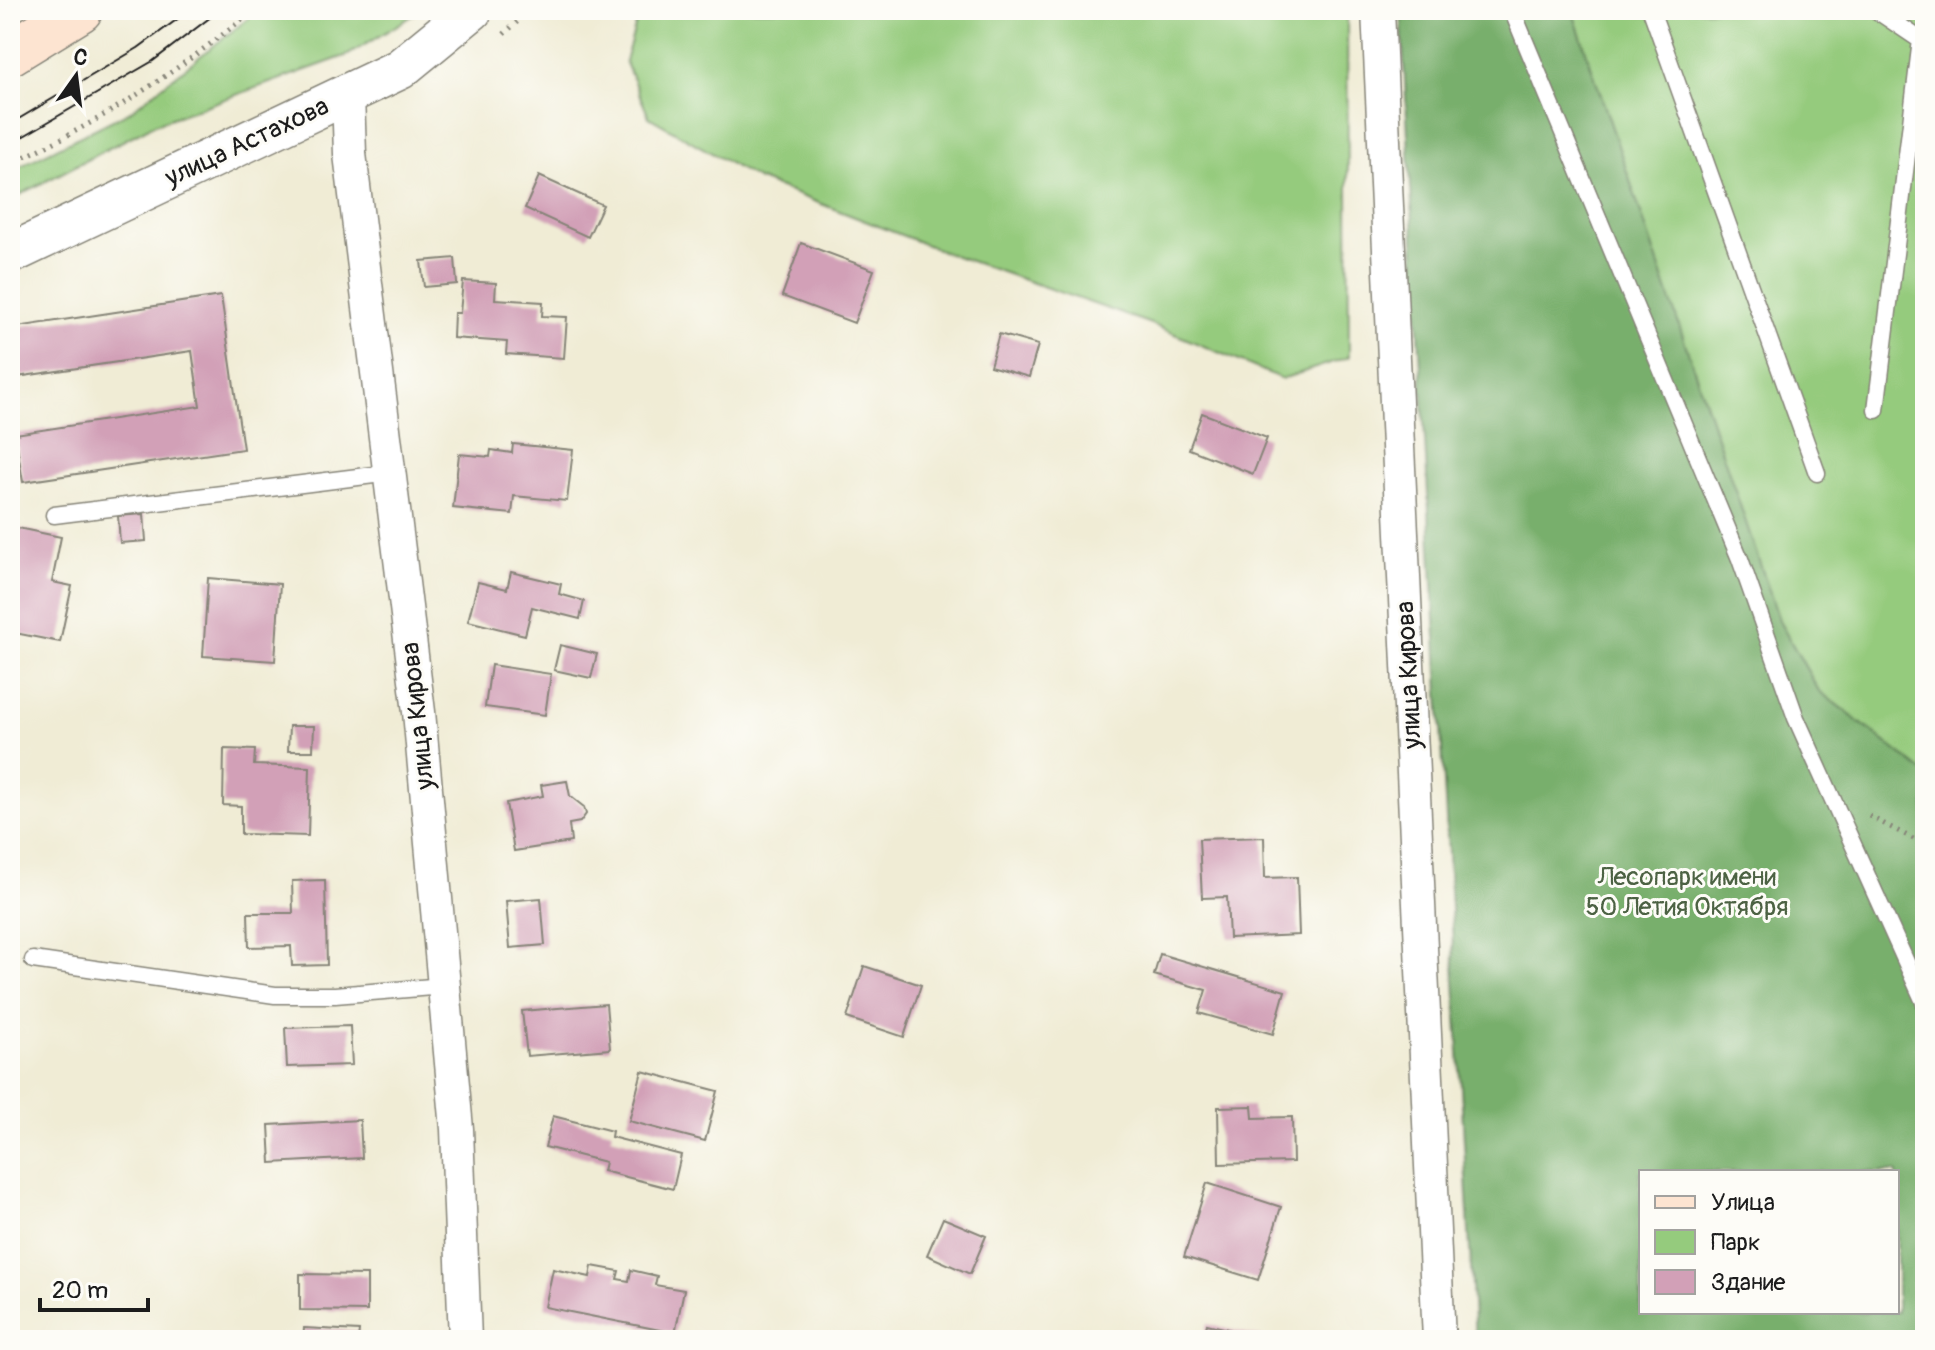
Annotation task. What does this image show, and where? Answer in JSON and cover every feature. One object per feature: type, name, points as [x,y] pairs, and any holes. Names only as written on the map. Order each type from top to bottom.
[{"type":"main road","points":[[10,53],[80,10]]},
{"type":"street","name":"улица Астахова","points":[[10,254],[400,69],[472,10]]},
{"type":"street","name":"улица Кирова","points":[[1378,10],[1439,1340]]},
{"type":"street","name":"улица Кирова","points":[[348,95],[350,154],[419,712],[457,1129],[465,1340]]},
{"type":"lane","points":[[1512,10],[1740,559],[1796,718],[1925,1004]]},
{"type":"lane","points":[[1651,10],[1817,473]]},
{"type":"lane","points":[[1876,10],[1923,41],[1876,410]]},
{"type":"lane","points":[[54,515],[390,473]]},
{"type":"lane","points":[[33,960],[275,995],[335,995],[444,986]]},
{"type":"path","points":[[10,163],[50,146],[159,80],[196,56],[254,10]]},
{"type":"path","points":[[1831,796],[1925,845]]},
{"type":"green space","points":[[259,10],[422,10],[348,55],[155,124],[10,200],[10,171],[129,112]]},
{"type":"green space","points":[[640,10],[1347,10],[1349,357],[1282,379],[1151,324],[950,254],[757,179],[649,117],[625,61]]},
{"type":"green space","name":"Лесопарк имени 50 Летия Октября","points":[[1401,10],[1572,10],[1780,623],[1819,691],[1925,773],[1925,1340],[1475,1340]]},
{"type":"green space","points":[[1572,10],[1925,10],[1925,773],[1819,691],[1780,623]]},
{"type":"building","points":[[539,176],[603,205],[588,237],[525,208]]},
{"type":"building","points":[[801,243],[874,270],[854,323],[782,296]]},
{"type":"building","points":[[455,258],[457,284],[424,287],[421,261]]},
{"type":"building","points":[[463,281],[496,283],[495,299],[543,302],[542,316],[567,317],[564,358],[506,354],[507,342],[453,338],[454,313],[460,313]]},
{"type":"building","points":[[221,296],[243,449],[23,482],[15,434],[200,406],[192,351],[10,378],[10,328]]},
{"type":"building","points":[[999,334],[1038,345],[1029,377],[990,366]]},
{"type":"building","points":[[1202,413],[1267,438],[1253,474],[1189,449]]},
{"type":"building","points":[[513,444],[573,450],[567,501],[514,496],[512,514],[453,508],[459,454],[490,457],[491,450],[512,453]]},
{"type":"building","points":[[144,514],[146,541],[120,543],[118,516]]},
{"type":"building","points":[[13,527],[61,537],[52,582],[72,586],[60,642],[10,632]]},
{"type":"building","points":[[511,572],[561,584],[559,594],[584,601],[580,619],[532,607],[525,635],[468,621],[478,582],[507,589]]},
{"type":"building","points":[[208,578],[280,584],[275,661],[203,656]]},
{"type":"building","points":[[560,645],[597,654],[591,678],[554,670]]},
{"type":"building","points":[[491,665],[551,674],[545,715],[485,707]]},
{"type":"building","points":[[289,726],[314,726],[313,751],[288,751]]},
{"type":"building","points":[[224,749],[255,750],[254,765],[310,767],[308,836],[241,834],[241,806],[223,805]]},
{"type":"building","points":[[567,781],[570,796],[584,807],[586,814],[580,822],[569,824],[571,842],[514,851],[506,803],[543,796],[541,785]]},
{"type":"building","points":[[1264,837],[1265,878],[1297,877],[1299,935],[1229,938],[1227,897],[1202,898],[1199,839]]},
{"type":"building","points":[[325,880],[327,965],[292,966],[291,946],[249,947],[248,913],[293,913],[292,881]]},
{"type":"building","points":[[541,898],[545,945],[510,948],[506,901]]},
{"type":"building","points":[[1160,954],[1285,991],[1273,1034],[1199,1013],[1206,990],[1154,975]]},
{"type":"building","points":[[864,966],[921,985],[904,1037],[847,1018]]},
{"type":"building","points":[[606,1004],[610,1049],[527,1056],[522,1011]]},
{"type":"building","points":[[350,1026],[352,1065],[287,1067],[285,1028]]},
{"type":"building","points":[[642,1071],[718,1091],[705,1141],[629,1121]]},
{"type":"building","points":[[1252,1106],[1253,1118],[1292,1117],[1293,1162],[1219,1164],[1218,1107]]},
{"type":"building","points":[[553,1116],[612,1131],[611,1137],[681,1155],[673,1189],[603,1171],[605,1162],[545,1147]]},
{"type":"building","points":[[360,1120],[362,1158],[271,1163],[269,1125]]},
{"type":"building","points":[[1207,1183],[1281,1207],[1258,1280],[1184,1257]]},
{"type":"building","points":[[943,1218],[986,1236],[970,1274],[927,1255]]},
{"type":"building","points":[[592,1266],[619,1271],[617,1279],[629,1281],[631,1270],[657,1276],[655,1285],[684,1290],[675,1333],[545,1307],[553,1269],[590,1277]]},
{"type":"building","points":[[300,1274],[367,1275],[367,1311],[300,1310]]},
{"type":"building","points":[[1207,1324],[1269,1339],[1203,1340]]},
{"type":"building","points":[[304,1328],[359,1331],[358,1340],[303,1340]]},
{"type":"tram line","points":[[10,124],[138,48],[190,10]]},
{"type":"tram line","points":[[10,144],[153,61],[220,10]]}]
